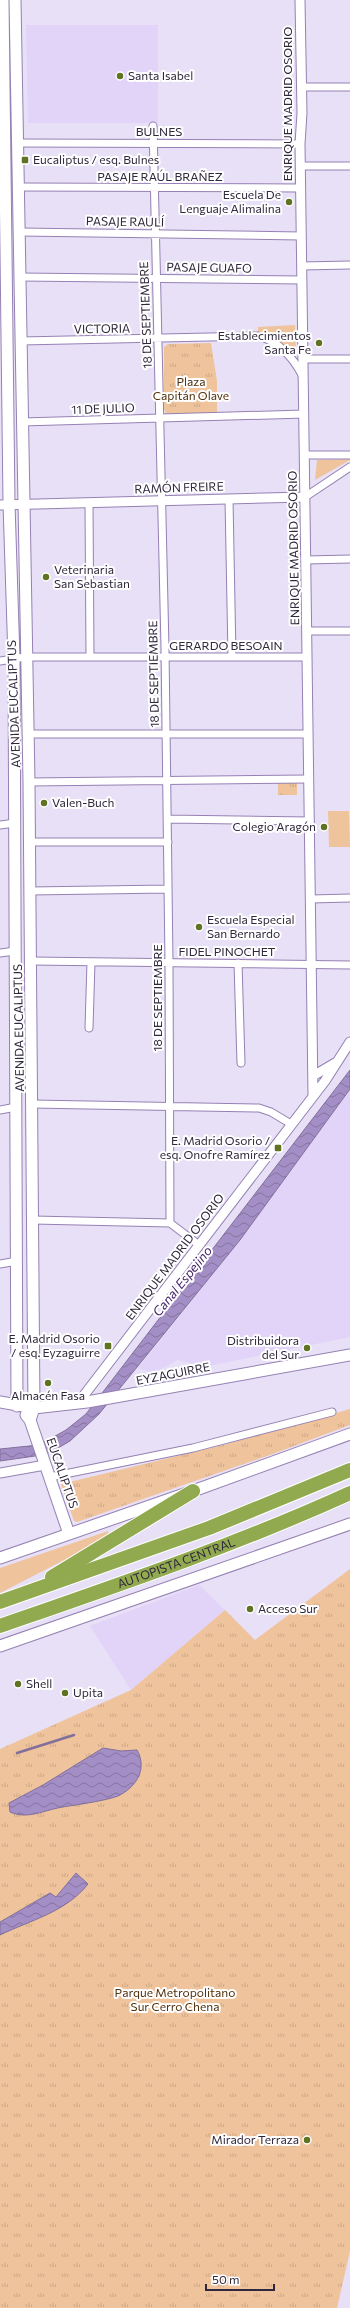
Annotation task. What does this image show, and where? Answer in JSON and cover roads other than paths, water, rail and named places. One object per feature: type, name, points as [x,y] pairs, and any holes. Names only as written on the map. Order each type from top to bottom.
[{"type":"highway","name":"AUTOPISTA CENTRAL","points":[[4,1600],[202,1531],[350,1470]]},
{"type":"highway","points":[[4,1600],[78,1563],[149,1516],[193,1491]]},
{"type":"highway","name":"AUTOPISTA CENTRAL","points":[[0,1626],[188,1560],[350,1493]]},
{"type":"main road","name":"AVENIDA EUCALIPTUS","points":[[2,0],[2,150],[6,303],[3,344],[4,505],[14,659],[17,1406]]},
{"type":"main road","name":"AVENIDA EUCALIPTUS","points":[[15,0],[30,842],[34,1408]]},
{"type":"main road","points":[[6,303],[12,305],[21,302]]},
{"type":"main road","name":"EYZAGUIRRE","points":[[0,1402],[34,1408],[90,1402],[350,1355]]},
{"type":"main road","name":"EUCALIPTUS","points":[[17,1406],[30,1420],[69,1534]]},
{"type":"main road","points":[[30,1420],[34,1408]]},
{"type":"main road","points":[[0,1558],[193,1491],[350,1434]]},
{"type":"main road","points":[[0,1646],[350,1524]]},
{"type":"street","name":"ENRIQUE MADRID OSORIO","points":[[300,0],[300,188],[304,383],[313,1095]]},
{"type":"street","points":[[301,87],[350,86]]},
{"type":"street","name":"18 DE SEPTIEMBRE","points":[[153,126],[153,188],[162,501],[168,842],[170,1223]]},
{"type":"street","name":"BULNES","points":[[18,143],[300,144]]},
{"type":"street","points":[[300,166],[350,166]]},
{"type":"street","name":"PASAJE RAÚL BRAÑEZ","points":[[19,187],[300,188]]},
{"type":"street","name":"PASAJE RAULÍ","points":[[20,232],[301,236]]},
{"type":"street","points":[[302,266],[350,266]]},
{"type":"street","name":"PASAJE GUAFO","points":[[20,277],[302,280]]},
{"type":"street","name":"VICTORIA","points":[[21,342],[158,340],[247,336],[265,338],[278,345],[291,359],[302,375],[304,383]]},
{"type":"street","points":[[303,359],[350,359]]},
{"type":"street","name":"11 DE JULIO","points":[[22,422],[304,414]]},
{"type":"street","points":[[305,455],[350,455]]},
{"type":"street","points":[[305,496],[350,467]]},
{"type":"street","name":"RAMÓN FREIRE","points":[[4,505],[305,496]]},
{"type":"street","points":[[229,499],[232,657]]},
{"type":"street","points":[[89,502],[90,657]]},
{"type":"street","points":[[306,560],[350,559]]},
{"type":"street","points":[[307,630],[350,631]]},
{"type":"street","name":"GERARDO BESOAIN","points":[[0,661],[26,657],[307,657]]},
{"type":"street","points":[[28,734],[308,734]]},
{"type":"street","points":[[29,782],[309,779]]},
{"type":"street","points":[[167,819],[310,821]]},
{"type":"street","points":[[0,825],[15,823]]},
{"type":"street","points":[[30,842],[168,842]]},
{"type":"street","points":[[30,891],[168,889]]},
{"type":"street","points":[[310,899],[350,898]]},
{"type":"street","points":[[0,953],[15,951]]},
{"type":"street","name":"FIDEL PINOCHET","points":[[31,962],[350,965]]},
{"type":"street","points":[[89,1028],[91,962]]},
{"type":"street","points":[[238,963],[241,1063]]},
{"type":"street","name":"ENRIQUE MADRID OSORIO","points":[[78,1403],[330,1073],[350,1042]]},
{"type":"street","points":[[313,1076],[336,1062]]},
{"type":"street","points":[[32,1104],[259,1108],[271,1112],[291,1124]]},
{"type":"street","points":[[0,1110],[16,1108]]},
{"type":"street","points":[[33,1220],[170,1223],[199,1245]]},
{"type":"street","points":[[0,1264],[17,1261]]},
{"type":"street","points":[[50,1478],[193,1448],[332,1412]]},
{"type":"street","points":[[0,1473],[44,1461]]},
{"type":"water","points":[[350,1070],[350,1089],[240,1240],[99,1414],[70,1441],[51,1452],[42,1455],[0,1461],[0,1449],[39,1445],[66,1430],[86,1414]]},
{"type":"water","points":[[103,1748],[121,1751],[137,1750],[140,1757],[141,1770],[136,1781],[126,1791],[109,1799],[56,1808],[36,1814],[23,1815],[10,1812],[9,1803],[43,1785]]},
{"type":"water","points":[[76,1873],[88,1884],[79,1894],[59,1908],[0,1935],[0,1922],[50,1893],[56,1897]]},
{"type":"waterway","points":[[17,1753],[74,1735]]},
{"type":"place","name":"Santa Isabel","points":[[120,76]]},
{"type":"place","name":"Eucaliptus / esq. Bulnes","points":[[25,160]]},
{"type":"place","name":"Escuela De Lenguaje Alimalina","points":[[289,202]]},
{"type":"place","name":"Establecimientos Santa Fe","points":[[319,343]]},
{"type":"place","name":"Veterinaria San Sebastian","points":[[46,577]]},
{"type":"place","name":"Valen-Buch","points":[[44,803]]},
{"type":"place","name":"Colegio Aragón","points":[[324,827]]},
{"type":"place","name":"Escuela Especial San Bernardo","points":[[199,927]]},
{"type":"place","name":"E. Madrid Osorio / esq. Onofre Ramírez","points":[[278,1148]]},
{"type":"place","name":"E. Madrid Osorio / esq. Eyzaguirre","points":[[108,1346]]},
{"type":"place","name":"Distribuidora del Sur","points":[[307,1348]]},
{"type":"place","name":"Almacén Fasa","points":[[48,1383]]},
{"type":"place","name":"Acceso Sur","points":[[250,1609]]},
{"type":"place","name":"Shell","points":[[18,1684]]},
{"type":"place","name":"Upita","points":[[65,1693]]},
{"type":"place","name":"Mirador Terraza","points":[[307,2140]]},
{"type":"park label","name":"Plaza Capitán Olave","points":[[191,389]]},
{"type":"park label","name":"Parque Metropolitano Sur Cerro Chena","points":[[175,2000]]},
{"type":"water label","name":"Canal Espejino","points":[[182,1281]]}]
